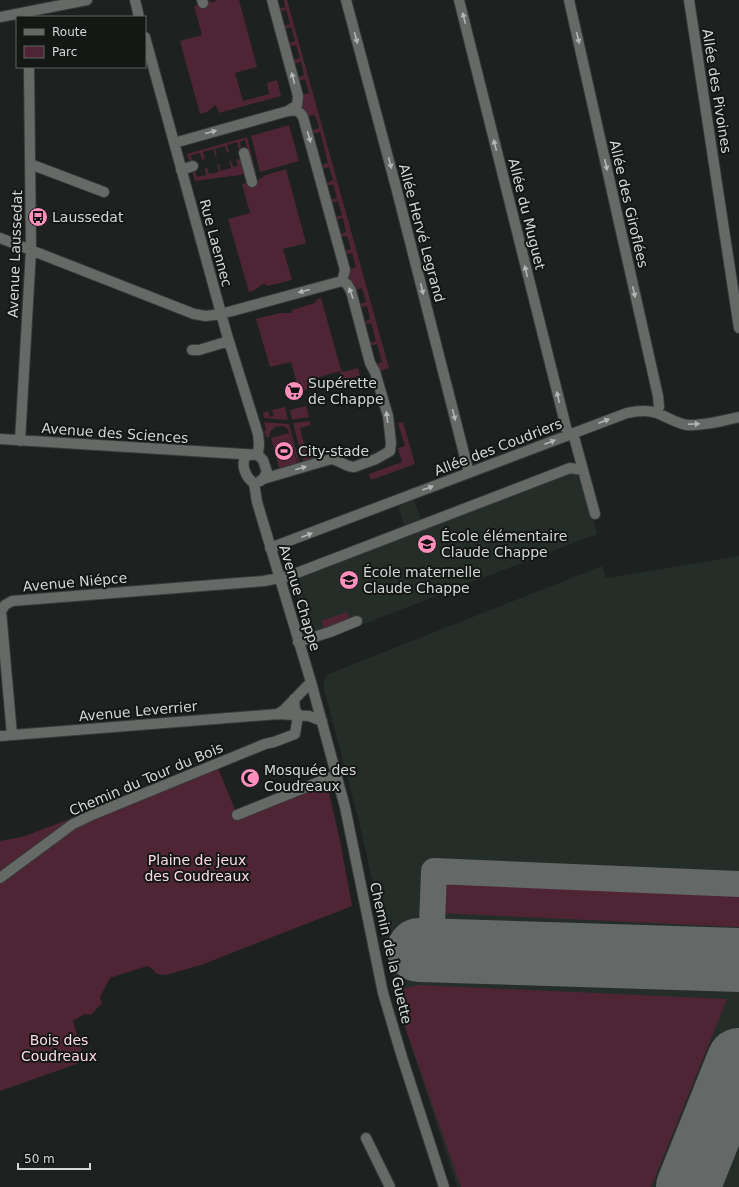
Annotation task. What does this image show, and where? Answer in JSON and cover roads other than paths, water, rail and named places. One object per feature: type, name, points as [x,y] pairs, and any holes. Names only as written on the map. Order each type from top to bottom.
[{"type":"street","points":[[0,17],[28,14],[87,0]]},
{"type":"street","points":[[135,0],[140,16]]},
{"type":"street","points":[[272,0],[298,96],[297,105],[288,111]]},
{"type":"street","name":"Allée Hervé Legrand","points":[[346,0],[399,199],[469,473]]},
{"type":"street","name":"Allée du Muguet","points":[[459,0],[570,434],[583,470],[595,514]]},
{"type":"street","name":"Allée des Giroflées","points":[[569,0],[658,396],[659,407],[657,413]]},
{"type":"street","name":"Allée des Pivoines","points":[[689,0],[739,328]]},
{"type":"street","name":"Rue Laennec","points":[[146,43],[148,56],[174,143],[229,342],[258,434],[259,444],[250,458]]},
{"type":"street","name":"Avenue Laussedat","points":[[20,441],[31,250],[29,68]]},
{"type":"street","points":[[174,143],[288,111],[300,111],[303,117],[345,270],[342,281]]},
{"type":"street","points":[[244,153],[252,182]]},
{"type":"street","points":[[30,164],[104,192]]},
{"type":"street","points":[[181,170],[193,166]]},
{"type":"street","points":[[0,238],[194,314],[206,316],[221,314],[342,281],[347,284],[351,291],[370,363],[375,372],[388,416],[391,447],[390,452],[354,467],[332,459],[321,460],[259,481],[247,477],[250,458]]},
{"type":"street","points":[[192,350],[199,350],[229,342]]},
{"type":"street","name":"Allée des Coudriers","points":[[270,548],[626,412],[635,411],[657,413],[672,421],[686,424],[705,424],[739,417]]},
{"type":"street","name":"Avenue des Sciences","points":[[0,439],[228,453],[250,458]]},
{"type":"street","name":"Avenue Chappe","points":[[250,458],[263,460],[267,472],[259,481],[257,502],[322,721]]},
{"type":"street","name":"Avenue Niépce","points":[[12,735],[1,611],[5,605],[12,601],[264,581],[289,576],[570,468],[583,470]]},
{"type":"street","points":[[298,642],[330,632],[357,621]]},
{"type":"street","points":[[278,714],[284,710],[311,682]]},
{"type":"street","points":[[294,699],[295,709],[298,715]]},
{"type":"street","name":"Avenue Leverrier","points":[[0,736],[278,714],[309,716],[322,721]]},
{"type":"street","name":"Chemin du Tour du Bois","points":[[0,878],[73,824],[94,814],[210,770],[265,744],[295,734],[298,715]]},
{"type":"street","name":"Chemin de la Guette","points":[[322,721],[345,807],[383,993],[395,1036],[444,1187]]},
{"type":"street","points":[[238,815],[336,775]]},
{"type":"street","points":[[366,1138],[390,1187]]},
{"type":"place","name":"Laussedat","points":[[38,217]]},
{"type":"place","name":"Supérette de Chappe","points":[[294,391]]},
{"type":"place","name":"City-stade","points":[[284,451]]},
{"type":"place","name":"École élémentaire Claude Chappe","points":[[427,544]]},
{"type":"place","name":"École maternelle Claude Chappe","points":[[349,580]]},
{"type":"place","name":"Mosquée des Coudreaux","points":[[250,778]]},
{"type":"park label","name":"Plaine de jeux des Coudreaux","points":[[197,868]]},
{"type":"park label","name":"Bois des Coudreaux","points":[[59,1048]]}]
